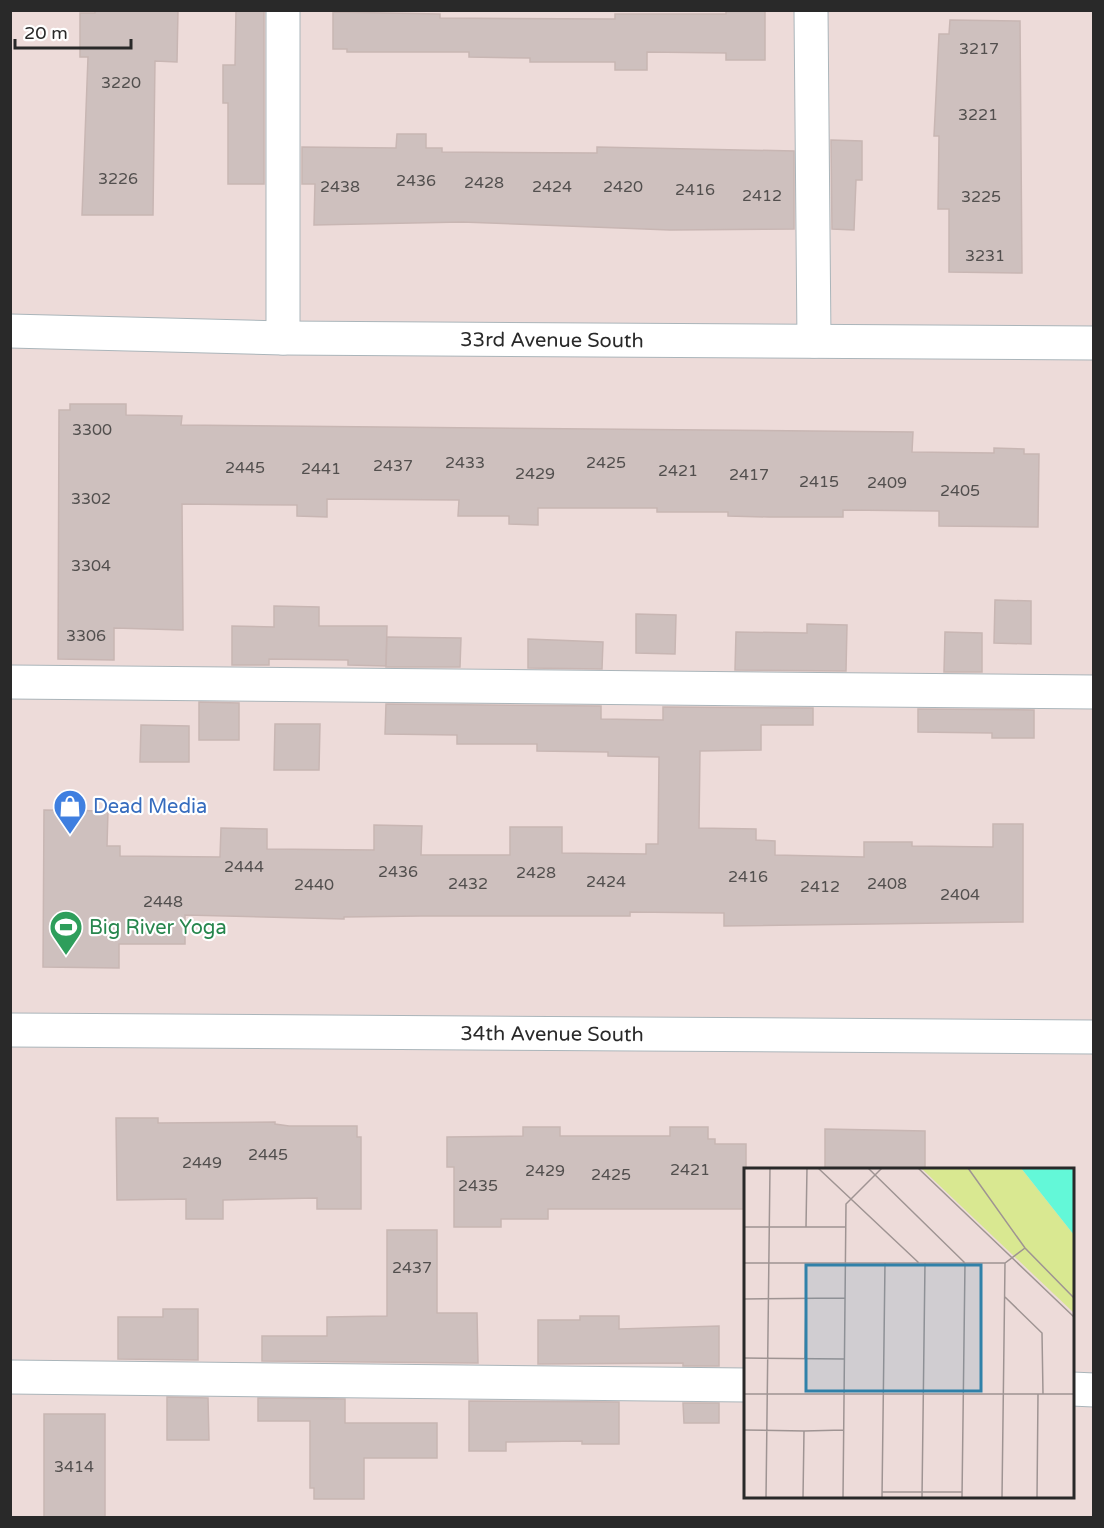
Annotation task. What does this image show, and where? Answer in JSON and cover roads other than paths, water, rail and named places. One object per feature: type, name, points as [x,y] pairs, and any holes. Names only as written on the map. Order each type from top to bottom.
[{"type":"street","points":[[284,10],[284,338]]},
{"type":"street","points":[[812,10],[814,341]]},
{"type":"street","name":"33rd Avenue South","points":[[10,331],[284,338],[1094,343]]},
{"type":"street","points":[[10,682],[1094,692]]},
{"type":"street","name":"34th Avenue South","points":[[10,1030],[1094,1037]]},
{"type":"street","points":[[10,1377],[744,1385]]},
{"type":"street","points":[[1074,1389],[1094,1389]]},
{"type":"place","name":"Dead Media","points":[[70,835]]},
{"type":"place","name":"Big River Yoga","points":[[66,956]]}]
